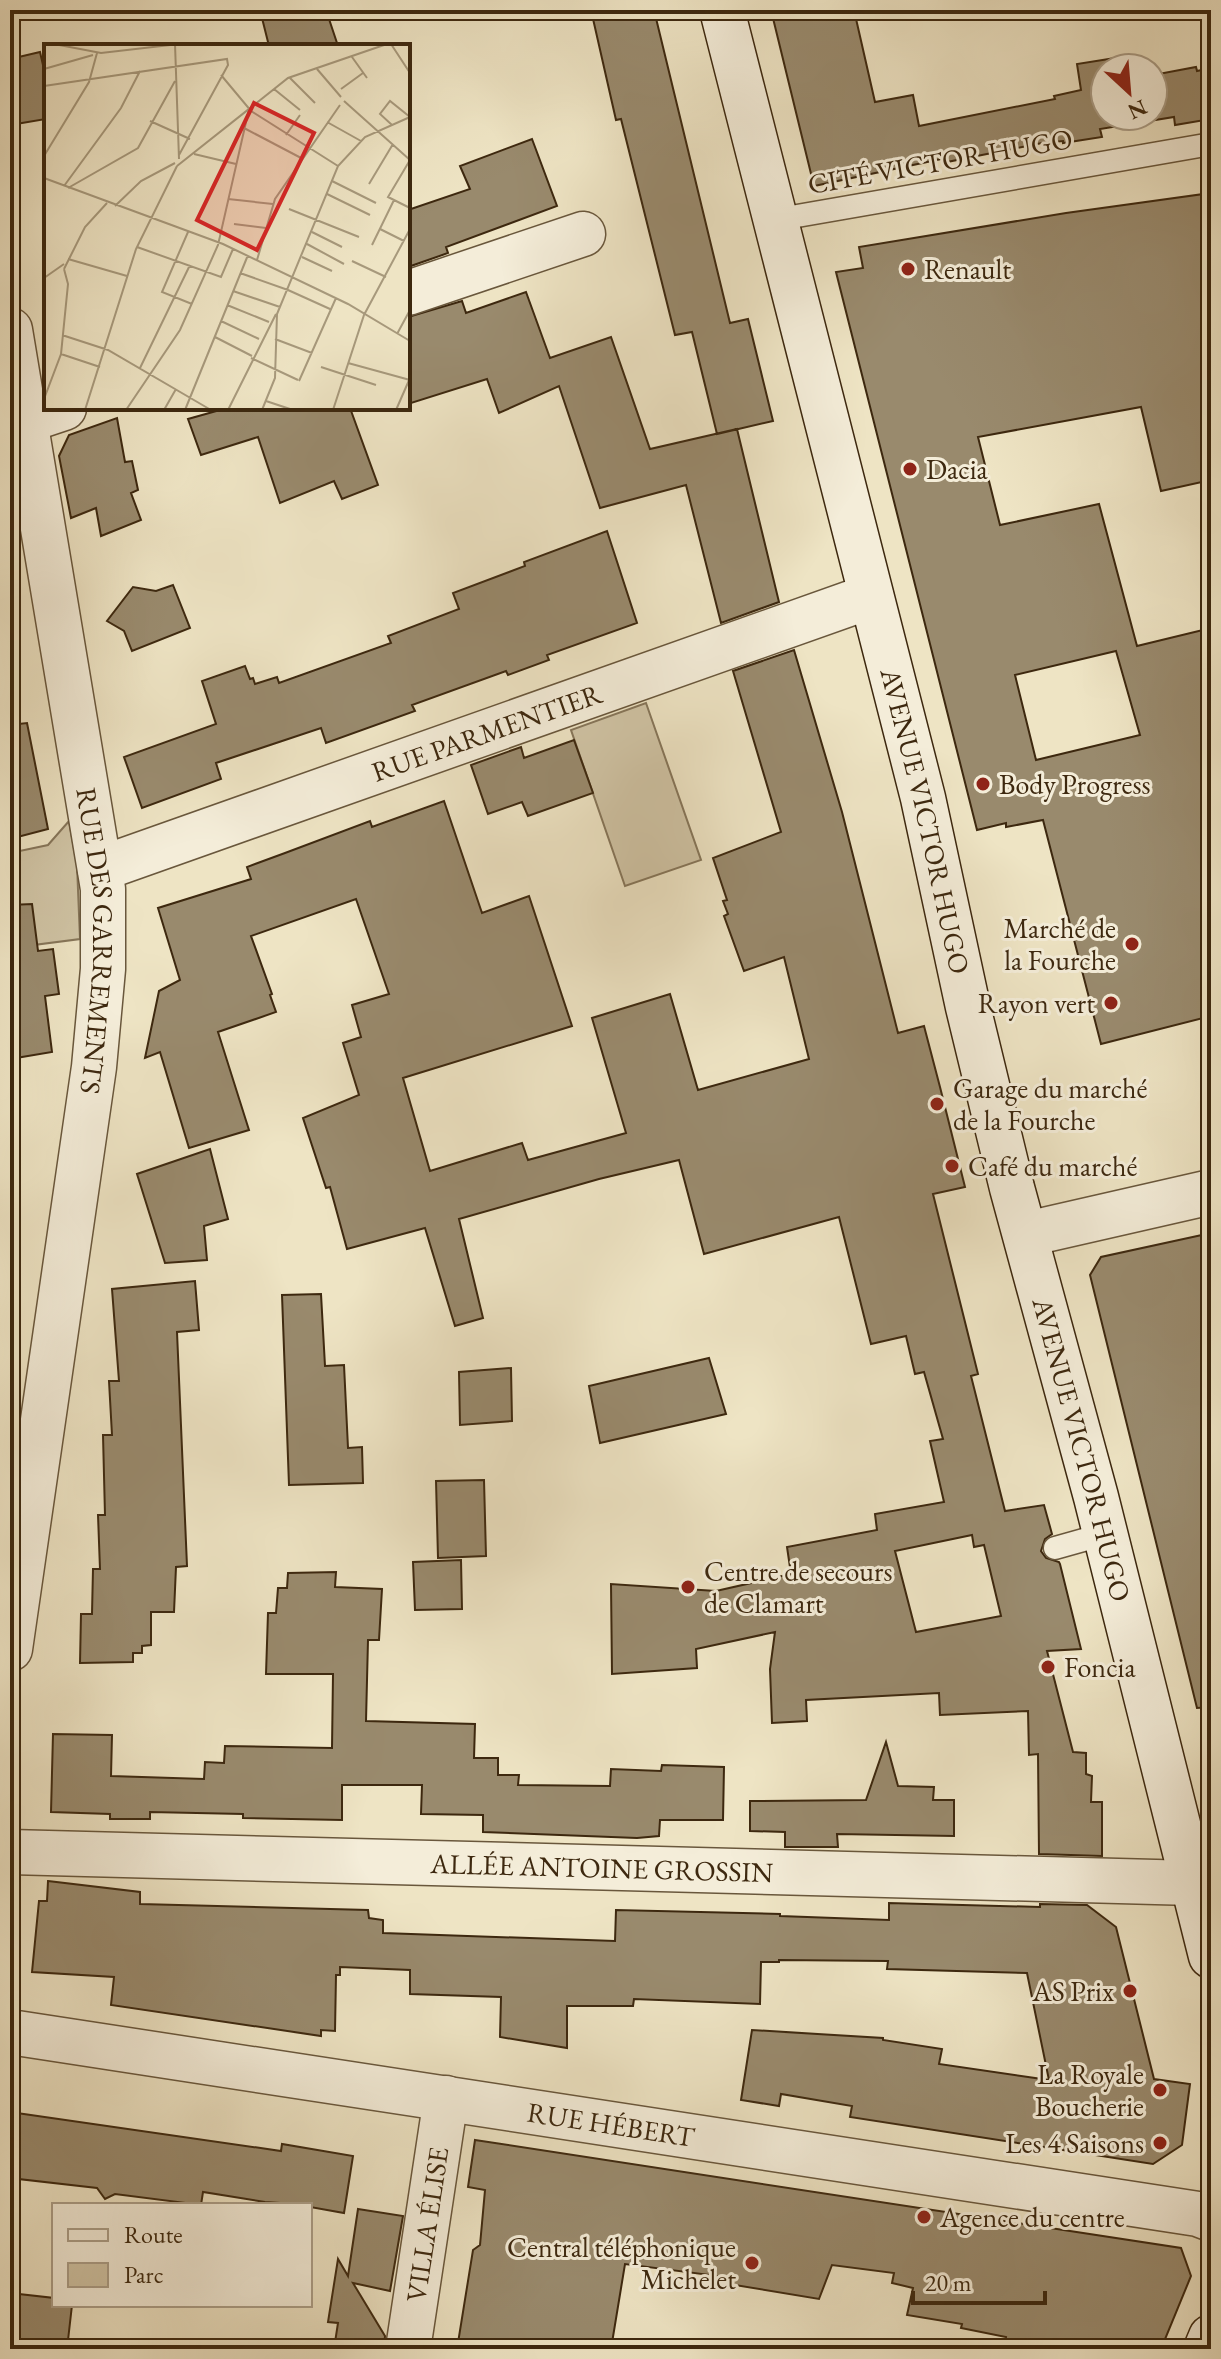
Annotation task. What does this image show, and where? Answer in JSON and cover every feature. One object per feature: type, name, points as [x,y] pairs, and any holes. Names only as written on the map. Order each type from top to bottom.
[{"type":"street","name":"AVENUE VICTOR HUGO","points":[[722,10],[923,798],[968,1007],[1012,1188],[1027,1234],[1105,1534],[1211,1956]]},
{"type":"street","points":[[410,292],[583,234]]},
{"type":"street","name":"RUE DES GARREMENTS","points":[[10,330],[45,415],[103,889],[103,969],[94,1067],[10,1649]]},
{"type":"street","name":"RUE PARMENTIER","points":[[100,869],[871,596]]},
{"type":"street","points":[[1027,1234],[1211,1192]]},
{"type":"street","name":"ALLÉE ANTOINE GROSSIN","points":[[10,1852],[1193,1883]]},
{"type":"street","name":"RUE HÉBERT","points":[[10,2032],[1198,2214],[1211,2219]]},
{"type":"street","name":"VILLA ÉLISE","points":[[408,2349],[446,2098]]},
{"type":"street","points":[[1206,2349],[1211,2337]]},
{"type":"lane","name":"CITÉ VICTOR HUGO","points":[[774,220],[1211,144]]},
{"type":"lane","points":[[1055,1548],[1105,1534]]},
{"type":"green space","points":[[646,703],[701,860],[625,886],[571,730]]},
{"type":"green space","points":[[69,821],[77,865],[80,939],[10,948],[10,853],[48,845]]},
{"type":"building","points":[[260,10],[326,10],[337,44],[268,44]]},
{"type":"building","points":[[591,10],[654,10],[730,323],[748,319],[773,421],[717,434],[692,332],[675,335],[621,119],[616,120]]},
{"type":"building","points":[[771,10],[854,10],[875,102],[913,95],[919,126],[1055,99],[1054,96],[1081,90],[1077,64],[1089,62],[1089,132],[1101,132],[1102,137],[1042,143],[947,162],[946,158],[814,186]]},
{"type":"building","points":[[40,52],[44,69],[44,119],[10,125],[10,59]]},
{"type":"building","points":[[1196,67],[1197,71],[1211,68],[1211,119],[1175,125],[1174,117],[1169,118],[1169,72]]},
{"type":"building","points":[[532,139],[557,206],[446,247],[448,253],[410,266],[410,209],[470,189],[460,166]]},
{"type":"building","points":[[1211,193],[1211,480],[1161,491],[1141,407],[978,437],[1000,525],[1099,504],[1137,646],[1211,628],[1211,1016],[1101,1044],[1043,820],[1006,827],[1006,823],[977,830],[836,272],[863,268],[859,247]],"holes":[[[1116,651],[1140,735],[1036,760],[1015,675]]]},
{"type":"building","points":[[526,292],[550,358],[611,337],[650,449],[737,429],[779,602],[721,623],[686,485],[600,508],[559,386],[499,413],[487,379],[410,403],[410,316],[462,301],[466,313]]},
{"type":"building","points":[[220,410],[351,410],[378,485],[342,499],[334,481],[280,503],[258,437],[201,455],[188,419]]},
{"type":"building","points":[[117,418],[125,462],[132,461],[138,490],[131,493],[141,520],[101,536],[96,508],[71,518],[59,456],[69,435]]},
{"type":"building","points":[[607,531],[637,623],[547,655],[549,660],[508,675],[506,671],[412,705],[415,711],[326,743],[321,728],[216,763],[221,779],[142,808],[124,757],[216,724],[202,681],[245,666],[255,684],[277,677],[279,683],[391,643],[388,636],[459,609],[453,593]]},
{"type":"building","points":[[173,585],[190,628],[132,651],[124,631],[107,621],[133,587],[156,591]]},
{"type":"building","points":[[794,650],[842,812],[898,1033],[924,1026],[965,1187],[933,1194],[978,1374],[971,1376],[1005,1511],[1044,1505],[1052,1534],[1045,1539],[1041,1551],[1046,1558],[1060,1564],[1081,1649],[1047,1651],[1073,1752],[1086,1753],[1086,1774],[1092,1776],[1091,1802],[1102,1802],[1102,1856],[1039,1854],[1038,1754],[1029,1755],[1028,1711],[940,1715],[939,1693],[806,1700],[807,1721],[772,1723],[770,1669],[775,1632],[696,1649],[697,1668],[612,1674],[611,1584],[716,1591],[791,1574],[787,1547],[877,1530],[875,1514],[944,1502],[930,1441],[943,1439],[924,1372],[915,1374],[906,1336],[871,1344],[839,1217],[704,1254],[679,1160],[599,1179],[459,1219],[483,1318],[455,1326],[425,1228],[347,1249],[330,1187],[326,1188],[303,1118],[359,1095],[343,1043],[361,1037],[352,1005],[389,994],[356,899],[251,936],[276,1012],[218,1032],[249,1130],[189,1148],[160,1052],[145,1058],[159,991],[180,980],[158,908],[251,879],[247,867],[370,821],[372,827],[444,801],[482,913],[529,896],[572,1026],[403,1078],[430,1171],[522,1143],[528,1160],[626,1133],[592,1018],[670,994],[698,1090],[809,1059],[784,957],[744,971],[724,916],[728,914],[723,901],[727,900],[713,858],[781,832],[733,671]],"holes":[[[972,1535],[974,1547],[984,1545],[1001,1616],[916,1632],[895,1551]]]},
{"type":"building","points":[[27,723],[48,829],[10,839],[10,725]]},
{"type":"building","points":[[574,740],[593,793],[528,816],[522,802],[488,814],[471,765],[521,747],[524,758]]},
{"type":"building","points":[[32,904],[38,951],[53,949],[59,994],[45,996],[52,1052],[10,1059],[10,905]]},
{"type":"building","points":[[210,1149],[228,1219],[204,1226],[207,1260],[165,1263],[137,1174]]},
{"type":"building","points":[[1211,1233],[1211,1707],[1197,1708],[1090,1275],[1101,1257]]},
{"type":"building","points":[[195,1281],[199,1330],[177,1332],[187,1566],[176,1567],[174,1612],[151,1612],[151,1645],[142,1646],[142,1653],[133,1653],[133,1662],[80,1663],[81,1614],[92,1614],[93,1569],[100,1569],[98,1515],[105,1515],[103,1435],[112,1435],[109,1381],[119,1381],[112,1289]]},
{"type":"building","points":[[321,1294],[325,1366],[344,1365],[348,1448],[362,1447],[363,1483],[289,1485],[282,1295]]},
{"type":"building","points":[[709,1358],[726,1414],[600,1443],[589,1386]]},
{"type":"building","points":[[511,1368],[512,1421],[460,1425],[459,1372]]},
{"type":"building","points":[[484,1480],[486,1556],[438,1558],[436,1481]]},
{"type":"building","points":[[461,1560],[462,1609],[415,1610],[413,1562]]},
{"type":"building","points":[[336,1572],[335,1587],[382,1589],[379,1640],[368,1640],[366,1721],[475,1724],[474,1758],[498,1758],[498,1775],[519,1775],[518,1785],[610,1786],[611,1769],[661,1771],[662,1765],[724,1767],[723,1820],[660,1820],[659,1836],[637,1838],[483,1832],[483,1815],[421,1814],[422,1785],[342,1785],[342,1820],[150,1812],[150,1819],[110,1819],[110,1814],[51,1812],[53,1734],[112,1735],[111,1776],[204,1779],[205,1762],[224,1763],[225,1746],[332,1748],[333,1674],[266,1674],[268,1613],[276,1613],[278,1588],[287,1588],[288,1573]]},
{"type":"building","points":[[886,1742],[898,1786],[934,1787],[933,1800],[954,1800],[954,1836],[837,1834],[838,1847],[785,1847],[785,1832],[750,1831],[750,1801],[866,1800]]},
{"type":"building","points":[[48,1881],[140,1892],[140,1904],[368,1910],[369,1918],[383,1920],[383,1933],[615,1941],[616,1910],[889,1920],[889,1903],[1040,1907],[1040,1904],[1087,1905],[1116,1927],[1154,2079],[1190,2084],[1182,2145],[1153,2164],[850,2117],[852,2106],[781,2094],[779,2106],[741,2100],[752,2030],[883,2038],[942,2049],[939,2064],[1049,2080],[1027,1973],[887,1969],[888,1961],[761,1962],[760,2004],[634,1999],[633,2006],[567,2006],[567,2048],[500,2037],[501,1997],[410,1994],[410,1970],[340,1967],[340,1975],[336,1975],[335,2031],[321,2030],[321,2036],[111,2005],[114,1977],[32,1972],[39,1901],[47,1901]]},
{"type":"building","points":[[10,2112],[281,2151],[282,2144],[353,2156],[344,2213],[312,2207],[312,2203],[265,2202],[203,2192],[201,2203],[115,2194],[105,2199],[97,2188],[10,2178]]},
{"type":"building","points":[[475,2140],[1181,2248],[1191,2276],[1161,2349],[1004,2349],[1006,2337],[961,2328],[962,2324],[907,2315],[913,2288],[892,2283],[894,2273],[832,2265],[819,2299],[717,2282],[718,2276],[625,2264],[611,2349],[457,2349],[473,2250],[480,2245],[485,2190],[468,2187]]},
{"type":"building","points":[[358,2209],[403,2216],[390,2291],[353,2283],[385,2336],[384,2349],[334,2349],[338,2323],[328,2322],[338,2259],[348,2276]]},
{"type":"building","points":[[10,2293],[52,2298],[52,2307],[72,2307],[67,2349],[10,2349]]},
{"type":"place","name":"Renault","points":[[908,269]]},
{"type":"place","name":"Dacia","points":[[910,469]]},
{"type":"place","name":"Body Progress","points":[[983,784]]},
{"type":"place","name":"Marché de la Fourche","points":[[1132,944]]},
{"type":"place","name":"Rayon vert","points":[[1111,1003]]},
{"type":"place","name":"Garage du marché de la Fourche","points":[[937,1104]]},
{"type":"place","name":"Café du marché","points":[[952,1166]]},
{"type":"place","name":"Centre de secours de Clamart","points":[[688,1587]]},
{"type":"place","name":"Foncia","points":[[1048,1667]]},
{"type":"place","name":"AS Prix","points":[[1130,1991]]},
{"type":"place","name":"La Royale Boucherie","points":[[1160,2090]]},
{"type":"place","name":"Les 4 Saisons","points":[[1160,2143]]},
{"type":"place","name":"Agence du centre","points":[[924,2217]]},
{"type":"place","name":"Central téléphonique Michelet","points":[[752,2263]]}]
